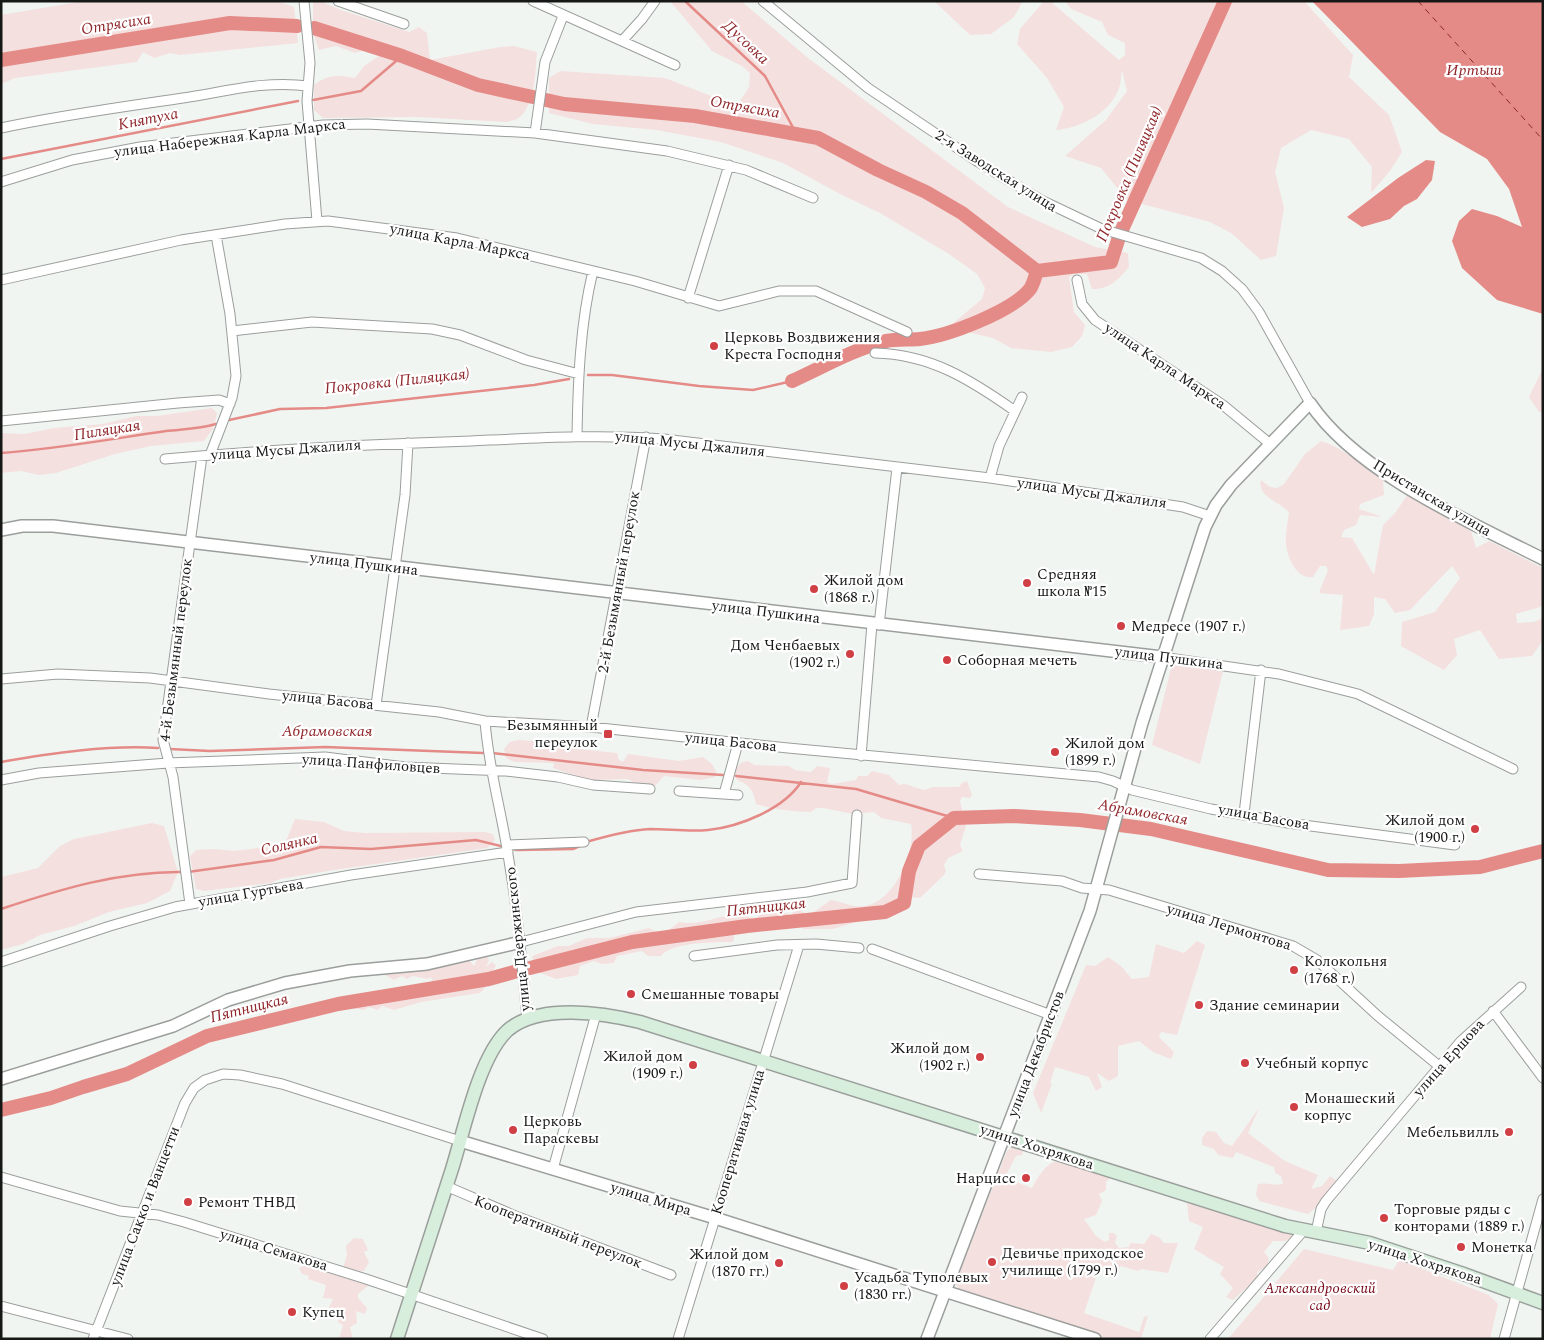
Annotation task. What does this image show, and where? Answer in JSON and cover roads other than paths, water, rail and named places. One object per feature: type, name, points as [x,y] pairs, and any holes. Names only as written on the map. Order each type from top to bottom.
[{"type":"main road","name":"улица Хохрякова","points":[[527,1019],[551,1014],[596,1014],[640,1022],[1188,1196],[1310,1231],[1345,1236],[1379,1246],[1462,1273],[1543,1304]]},
{"type":"main road","name":"улица Дзержинского","points":[[397,1339],[483,1072],[494,1048],[508,1031],[527,1019]]},
{"type":"street","points":[[304,1],[310,63],[308,86],[309,127],[317,201],[317,221]]},
{"type":"street","points":[[338,1],[404,24]]},
{"type":"street","points":[[533,1],[675,65]]},
{"type":"street","points":[[622,41],[655,1]]},
{"type":"street","name":"2-я Заводская улица","points":[[764,1],[868,88],[967,154],[1041,200],[1102,229],[1201,258],[1222,271],[1242,289],[1259,312],[1310,403]]},
{"type":"street","points":[[534,133],[545,62],[563,16]]},
{"type":"street","points":[[1,128],[88,111],[184,98],[225,90],[286,84],[308,86]]},
{"type":"street","name":"улица Набережная Карла Маркса","points":[[1,182],[72,160],[116,151],[309,127],[367,124],[534,133],[659,150],[729,165],[781,183],[813,198]]},
{"type":"street","points":[[688,298],[729,165]]},
{"type":"street","name":"улица Карла Маркса","points":[[1,280],[163,244],[317,221],[441,235],[593,271],[719,306],[779,291],[816,291],[907,332]]},
{"type":"street","name":"4-й Безымянный переулок","points":[[190,904],[173,777],[163,740],[189,543],[206,455],[230,404],[236,376],[232,331],[216,235]]},
{"type":"street","points":[[577,435],[579,374],[587,300],[593,271]]},
{"type":"street","name":"улица Карла Маркса","points":[[1077,280],[1082,304],[1096,320],[1224,404],[1269,443]]},
{"type":"street","points":[[232,331],[312,322],[432,330],[460,335],[526,360],[579,374]]},
{"type":"street","points":[[875,353],[907,356],[941,366],[971,381],[1015,411]]},
{"type":"street","points":[[990,478],[999,446],[1022,398]]},
{"type":"street","points":[[1,421],[186,402],[219,400],[230,404]]},
{"type":"street","points":[[1122,792],[1162,657],[1210,516],[1231,485],[1269,443],[1310,403]]},
{"type":"street","name":"Пристанская улица","points":[[1310,403],[1330,428],[1383,470],[1448,510],[1543,559]]},
{"type":"street","name":"улица Мусы Джалиля","points":[[165,459],[408,443],[577,435],[646,437],[990,478],[1184,507],[1210,516]]},
{"type":"street","name":"2-й Безымянный переулок","points":[[590,727],[646,437]]},
{"type":"street","points":[[376,705],[408,470],[408,443]]},
{"type":"street","points":[[861,756],[897,468]]},
{"type":"street","name":"улица Пушкина","points":[[1,530],[35,525],[53,526],[1261,670],[1310,680],[1358,694],[1392,708],[1513,769]]},
{"type":"street","points":[[1244,814],[1261,670]]},
{"type":"street","name":"улица Басова","points":[[1,679],[58,674],[171,680],[269,694],[439,712],[485,721],[590,727],[861,756],[1099,777],[1113,781],[1122,792],[1294,824],[1456,845]]},
{"type":"street","name":"улица Дзержинского","points":[[485,721],[487,745],[507,849],[521,942],[527,1019]]},
{"type":"street","points":[[724,794],[738,743]]},
{"type":"street","name":"улица Панфиловцев","points":[[1,780],[39,774],[168,763],[325,757],[405,767],[493,769],[558,777],[592,785],[650,789]]},
{"type":"street","points":[[679,791],[738,795]]},
{"type":"street","name":"улица Декабристов","points":[[928,1339],[1097,889],[1122,792]]},
{"type":"street","points":[[1,1079],[172,1026],[228,1000],[285,982],[350,971],[427,964],[636,912],[807,892],[852,883],[857,815]]},
{"type":"street","name":"улица Гуртьева","points":[[1,962],[110,926],[190,904],[507,849],[584,842]]},
{"type":"street","name":"улица Лермонтова","points":[[979,874],[1062,881],[1082,888],[1118,893],[1301,950],[1317,960],[1378,1016],[1439,1066]]},
{"type":"street","points":[[694,956],[777,945],[816,944],[860,948]]},
{"type":"street","name":"Кооперативная улица","points":[[678,1339],[799,945]]},
{"type":"street","points":[[872,949],[1051,1015]]},
{"type":"street","name":"улица Ершова","points":[[1210,1339],[1310,1231],[1326,1202],[1461,1041],[1493,1010],[1521,987]]},
{"type":"street","points":[[1493,1010],[1543,1078]]},
{"type":"street","points":[[553,1169],[596,1014]]},
{"type":"street","name":"улица Мира","points":[[205,1080],[223,1074],[271,1081],[460,1142],[715,1218],[946,1290],[1095,1339]]},
{"type":"street","name":"улица Сакко и Ванцетти","points":[[93,1339],[185,1102],[194,1088],[205,1080]]},
{"type":"street","name":"улица Семакова","points":[[1,1177],[92,1204],[176,1219],[543,1339]]},
{"type":"street","name":"Кооперативный переулок","points":[[446,1186],[518,1217],[671,1275]]},
{"type":"street","points":[[1504,1339],[1543,1200]]},
{"type":"street","points":[[1,1306],[128,1339]]},
{"type":"water","name":"Иртыш","points":[[1312,1],[1543,1],[1543,314],[1497,300],[1462,268],[1452,241],[1459,221],[1472,209],[1497,216],[1522,227],[1509,189],[1487,159],[1440,132]]},
{"type":"water","points":[[1426,160],[1435,161],[1432,180],[1417,199],[1404,206],[1390,219],[1362,227],[1347,217],[1398,178]]},
{"type":"waterway","name":"Дусовка","points":[[685,1],[765,76],[796,133]]},
{"type":"waterway","name":"Покровка (Пиляцкая)","points":[[792,381],[849,354],[873,345],[890,340],[932,337],[963,328],[995,314],[1022,297],[1031,287],[1037,271],[1111,262],[1120,234],[1225,1]]},
{"type":"waterway","name":"Отрясиха","points":[[1,60],[230,23],[297,26]]},
{"type":"waterway","name":"Отрясиха","points":[[314,28],[402,56],[478,85],[533,97]]},
{"type":"waterway","name":"Княтуха","points":[[313,100],[361,91],[402,56]]},
{"type":"waterway","name":"Отрясиха","points":[[546,100],[564,104],[695,116],[818,138],[878,170],[926,192],[962,213],[1037,271]]},
{"type":"waterway","name":"Княтуха","points":[[1,159],[298,101]]},
{"type":"waterway","name":"Покровка (Пиляцкая)","points":[[588,375],[612,375],[699,386],[753,390],[792,381]]},
{"type":"waterway","name":"Покровка (Пиляцкая)","points":[[229,420],[280,409],[326,408],[534,385],[569,379]]},
{"type":"waterway","name":"Пиляцкая","points":[[1,453],[216,424]]},
{"type":"waterway","name":"Абрамовская","points":[[170,749],[210,751],[325,747],[483,753]]},
{"type":"waterway","name":"Абрамовская","points":[[1,762],[80,750],[158,748]]},
{"type":"waterway","name":"Абрамовская","points":[[492,753],[643,770],[723,775]]},
{"type":"waterway","name":"Абрамовская","points":[[736,776],[856,789],[954,818]]},
{"type":"waterway","points":[[586,842],[650,829],[701,831],[733,825],[747,821],[772,808],[793,792],[801,782]]},
{"type":"waterway","name":"Абрамовская","points":[[530,968],[632,942],[747,926],[885,912],[904,903],[909,871],[919,846],[954,818],[1014,816],[1080,820],[1151,829],[1328,870],[1399,871],[1480,867],[1543,851]]},
{"type":"waterway","name":"Солянка","points":[[188,872],[274,860],[321,847],[371,849],[476,840],[517,850],[573,849],[582,845]]},
{"type":"waterway","name":"Солянка","points":[[1,909],[68,888],[114,878],[160,872],[183,872]]},
{"type":"waterway","name":"Пятницкая","points":[[1,1110],[51,1098],[127,1074],[207,1036],[338,1004],[489,979],[514,972]]},
{"type":"place","name":"Церковь Воздвижения Креста Господня","points":[[714,346]]},
{"type":"place","name":"Средняя школа №15","points":[[1027,583]]},
{"type":"place","name":"Жилой дом (1868 г.)","points":[[814,589]]},
{"type":"place","name":"Медресе (1907 г.)","points":[[1121,626]]},
{"type":"place","name":"Дом Ченбаевых (1902 г.)","points":[[850,654]]},
{"type":"place","name":"Соборная мечеть","points":[[947,660]]},
{"type":"place","name":"Безымянный переулок","points":[[608,734]]},
{"type":"place","name":"Жилой дом (1899 г.)","points":[[1055,752]]},
{"type":"place","name":"Жилой дом (1900 г.)","points":[[1475,829]]},
{"type":"place","name":"Колокольня (1768 г.)","points":[[1294,970]]},
{"type":"place","name":"Смешанные товары","points":[[631,994]]},
{"type":"place","name":"Здание семинарии","points":[[1199,1005]]},
{"type":"place","name":"Жилой дом (1902 г.)","points":[[980,1057]]},
{"type":"place","name":"Учебный корпус","points":[[1245,1063]]},
{"type":"place","name":"Жилой дом (1909 г.)","points":[[693,1065]]},
{"type":"place","name":"Монашеский корпус","points":[[1294,1107]]},
{"type":"place","name":"Церковь Параскевы","points":[[513,1130]]},
{"type":"place","name":"Мебельвилль","points":[[1509,1132]]},
{"type":"place","name":"Нарцисс","points":[[1026,1178]]},
{"type":"place","name":"Ремонт ТНВД","points":[[188,1202]]},
{"type":"place","name":"Торговые ряды с конторами (1889 г.)","points":[[1384,1218]]},
{"type":"place","name":"Монетка","points":[[1461,1247]]},
{"type":"place","name":"Девичье приходское училище (1799 г.)","points":[[992,1262]]},
{"type":"place","name":"Жилой дом (1870 гг.)","points":[[779,1263]]},
{"type":"place","name":"Усадьба Туполевых (1830 гг.)","points":[[844,1286]]},
{"type":"place","name":"Купец","points":[[292,1312]]},
{"type":"park label","name":"Александровский сад","points":[[1320,1296]]}]
